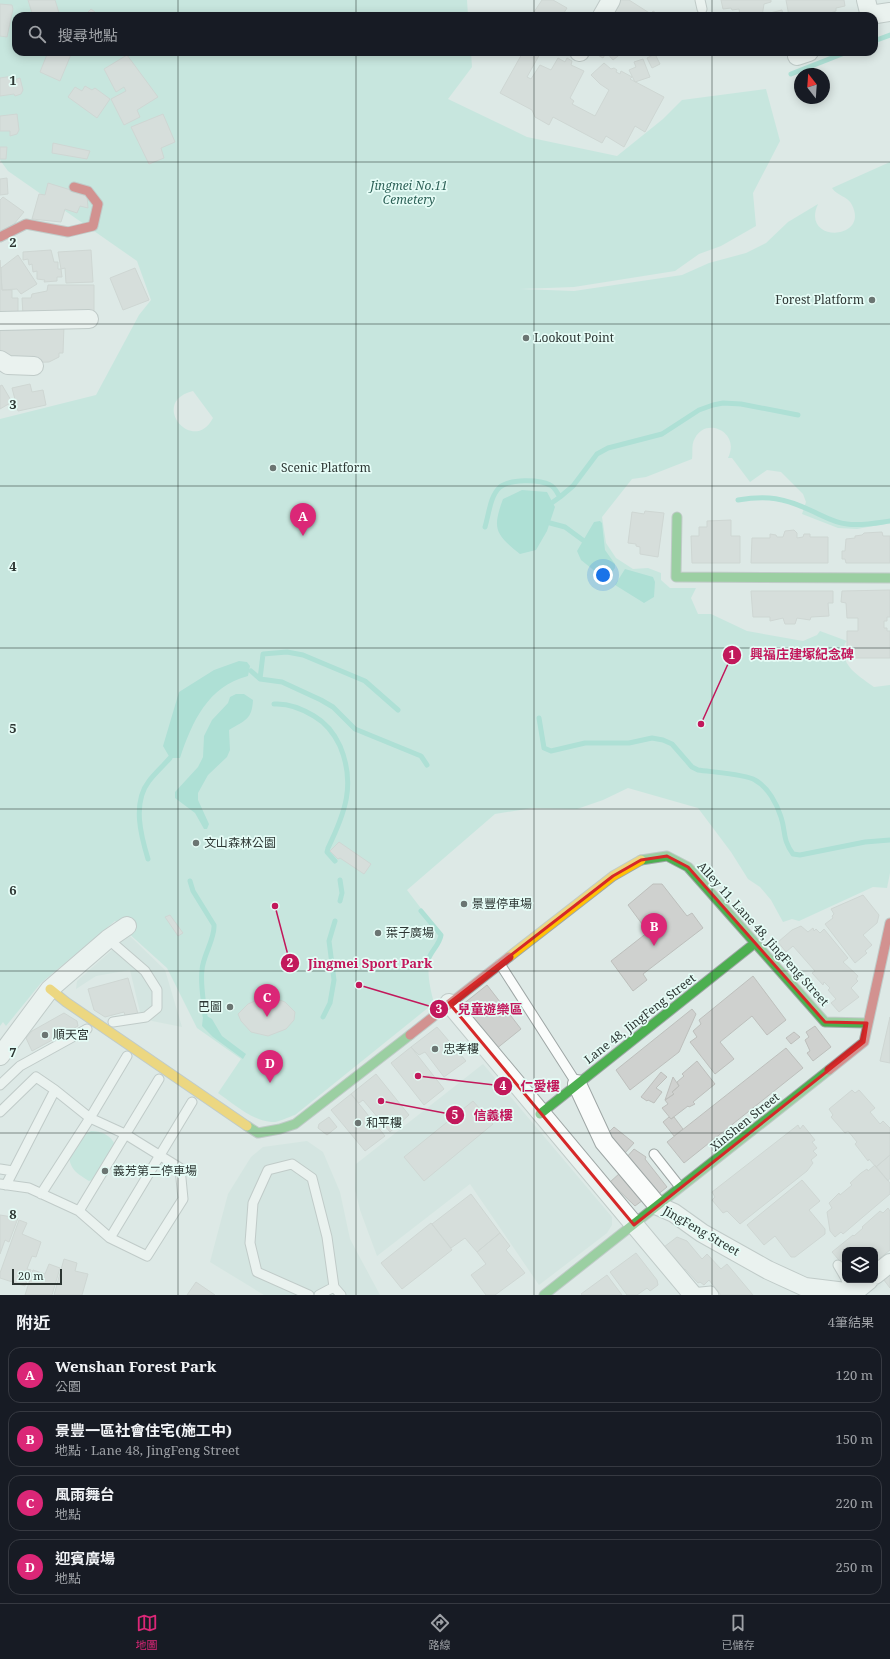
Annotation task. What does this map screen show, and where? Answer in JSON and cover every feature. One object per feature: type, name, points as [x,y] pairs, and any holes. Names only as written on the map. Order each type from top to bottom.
[{"type":"street","points":[[604,12],[611,0]]},
{"type":"street","points":[[866,0],[869,12]]},
{"type":"street","points":[[878,14],[890,12]]},
{"type":"street","points":[[0,237],[26,224],[68,232],[94,226],[98,204],[88,191],[74,188]]},
{"type":"street","points":[[0,321],[89,319]]},
{"type":"street","points":[[0,360],[8,365],[34,366]]},
{"type":"street","points":[[677,517],[676,577],[890,578]]},
{"type":"street","name":"Alley 11, Lane 48, JingFeng Street","points":[[50,989],[66,1002],[258,1134],[281,1130],[291,1127],[300,1121],[613,876],[642,860],[667,856],[688,867],[825,1022],[867,1023]]},
{"type":"street","name":"XinShen Street","points":[[544,1295],[864,1042],[890,923]]},
{"type":"street","points":[[0,1056],[50,989],[108,939],[127,926]]},
{"type":"street","name":"Lane 48, JingFeng Street","points":[[540,1114],[755,943]]},
{"type":"street","points":[[449,1003],[540,1114],[692,1294]]},
{"type":"street","name":"JingFeng Street","points":[[577,1084],[604,1142],[658,1206],[674,1213],[702,1233],[729,1248],[804,1287],[851,1288]]},
{"type":"street","points":[[878,1273],[890,1263]]},
{"type":"street","points":[[851,1288],[862,1283]]},
{"type":"lane","points":[[108,939],[145,971],[157,990],[157,1008],[146,1017],[113,1022]]},
{"type":"lane","name":"JingFeng Street","points":[[500,964],[577,1084]]},
{"type":"lane","points":[[0,1085],[20,1066],[87,1029]]},
{"type":"lane","points":[[41,1194],[90,1118],[127,1056]]},
{"type":"lane","points":[[0,1112],[36,1077],[55,1090],[90,1118],[125,1134],[180,1168],[183,1199],[147,1256],[110,1238],[79,1211],[29,1188],[3,1185],[13,1171],[55,1090]]},
{"type":"lane","points":[[79,1211],[159,1079]]},
{"type":"lane","points":[[110,1238],[192,1102]]},
{"type":"lane","points":[[654,1154],[681,1188]]},
{"type":"lane","points":[[309,1295],[257,1272],[250,1243],[253,1204],[268,1170],[292,1164],[312,1178],[328,1237],[334,1287],[341,1295]]},
{"type":"lane","points":[[0,1169],[13,1171]]},
{"type":"lane","points":[[838,1265],[851,1288]]},
{"type":"lane","points":[[319,1295],[334,1287]]},
{"type":"lane","points":[[692,1294],[711,1291],[714,1295]]},
{"type":"highlighted area","points":[[667,856],[688,867],[825,1022],[867,1023],[864,1042],[634,1225],[449,1003],[613,876],[641,860]]},
{"type":"shaded area","points":[[522,490],[547,492],[555,507],[547,531],[536,550],[520,554],[501,536],[497,524],[503,499]]},
{"type":"shaded area","points":[[600,521],[602,523],[605,550],[615,564],[615,568],[606,580],[581,560],[577,551],[594,522]]},
{"type":"shaded area","points":[[625,569],[653,577],[655,582],[654,597],[644,603],[615,585]]},
{"type":"shaded area","points":[[239,661],[247,662],[250,666],[248,676],[234,681],[222,688],[212,697],[196,719],[180,758],[170,758],[163,746],[179,692],[214,670]]},
{"type":"shaded area","points":[[236,694],[244,694],[253,700],[251,712],[247,719],[229,730],[230,750],[227,757],[208,775],[198,793],[198,800],[209,824],[207,829],[204,829],[195,813],[175,798],[175,792],[198,767],[203,757],[204,736],[212,720],[228,703],[230,697]]},
{"type":"shaded area","points":[[129,935],[165,970],[182,1027],[152,1021],[140,1012],[130,970],[96,976],[76,989],[77,981]]},
{"type":"shaded area","points":[[207,1016],[212,1019],[222,1036],[246,1054],[243,1059],[213,1037],[202,1026],[203,1017]]},
{"type":"shaded area","points":[[483,1064],[612,1217],[612,1225],[607,1233],[539,1285],[470,1184],[377,1256],[360,1210],[355,1189],[356,1164]]},
{"type":"shaded area","points":[[307,1141],[323,1152],[340,1192],[350,1239],[380,1295],[264,1295],[210,1262],[228,1194],[251,1157],[263,1147]]},
{"type":"green space","name":"Jingmei No.11 Cemetery","points":[[0,0],[467,0],[468,12],[12,12],[12,56],[471,56],[472,67],[448,99],[527,137],[617,156],[663,119],[682,100],[766,89],[780,141],[753,193],[756,226],[721,246],[699,254],[675,271],[574,287],[520,289],[574,291],[682,275],[709,263],[746,253],[766,243],[788,222],[818,204],[815,217],[818,226],[826,231],[835,233],[844,231],[852,226],[855,217],[852,205],[848,200],[832,188],[890,162],[890,523],[857,529],[838,528],[802,514],[806,502],[803,494],[781,472],[767,470],[750,482],[732,458],[728,458],[731,449],[730,441],[726,434],[714,428],[707,428],[700,431],[695,438],[692,459],[646,477],[632,479],[602,517],[606,543],[616,558],[633,569],[648,568],[661,573],[661,580],[670,588],[696,588],[691,598],[698,614],[711,614],[747,631],[803,641],[817,635],[820,631],[847,641],[844,646],[844,656],[846,662],[859,676],[874,687],[890,685],[890,873],[887,888],[873,887],[799,921],[792,919],[783,922],[771,900],[760,887],[748,879],[731,852],[698,808],[628,788],[603,800],[577,809],[532,808],[495,814],[407,890],[442,936],[432,952],[429,965],[430,984],[434,1003],[295,1115],[283,1120],[277,1122],[264,1121],[243,1111],[218,1093],[241,1059],[197,1028],[167,968],[115,921],[41,983],[6,1026],[3,1022],[0,1026],[0,419],[96,395],[139,315],[151,300],[137,261],[8,171],[0,160]],"holes":[[[193,391],[213,418],[205,428],[195,431],[186,429],[179,423],[174,414],[174,405],[180,397]]]},
{"type":"green space","points":[[91,1131],[105,1134],[115,1145],[97,1179],[89,1181],[78,1174],[73,1168],[69,1156],[83,1135]]},
{"type":"building","points":[[28,0],[55,0],[59,12],[32,12]]},
{"type":"building","points":[[542,0],[553,0],[567,8],[564,12],[534,12]]},
{"type":"building","points":[[616,0],[629,0],[648,12],[611,12]]},
{"type":"building","points":[[721,0],[771,0],[771,2],[764,4],[763,12],[740,12],[739,9],[723,9]]},
{"type":"building","points":[[786,0],[844,0],[845,6],[836,8],[836,11],[833,12],[788,12]]},
{"type":"building","points":[[0,4],[12,5],[13,9],[7,37],[0,36]]},
{"type":"building","points":[[91,9],[95,12],[88,12]]},
{"type":"building","points":[[46,56],[70,56],[60,81],[40,72]]},
{"type":"building","points":[[128,56],[158,97],[137,110],[140,117],[124,125],[111,99],[126,91],[124,87],[116,92],[104,69]]},
{"type":"building","points":[[521,56],[539,56],[527,77],[531,79],[540,65],[551,70],[558,58],[565,62],[567,58],[572,61],[571,65],[584,71],[570,98],[574,101],[572,104],[595,116],[609,90],[591,75],[604,63],[611,69],[614,68],[617,70],[616,72],[620,74],[621,71],[632,77],[630,79],[664,97],[645,132],[635,126],[624,147],[606,136],[602,143],[553,117],[549,125],[535,117],[532,110],[500,93]]},
{"type":"building","points":[[610,56],[618,56],[613,60]]},
{"type":"building","points":[[656,56],[660,64],[652,68],[647,58]]},
{"type":"building","points":[[643,59],[650,77],[635,82],[629,70],[636,67],[634,62]]},
{"type":"building","points":[[13,76],[14,80],[20,78],[23,90],[21,94],[15,96],[14,94],[0,96],[0,78]]},
{"type":"building","points":[[85,86],[92,90],[95,88],[110,99],[97,118],[68,97],[75,87],[82,91]]},
{"type":"building","points":[[17,114],[19,130],[17,134],[10,136],[10,131],[0,131],[0,116]]},
{"type":"building","points":[[163,114],[175,142],[161,148],[164,158],[149,164],[131,127]]},
{"type":"building","points":[[53,143],[90,151],[87,159],[52,153]]},
{"type":"building","points":[[0,147],[7,147],[6,159],[0,159]]},
{"type":"building","points":[[7,178],[8,194],[0,195],[0,179]]},
{"type":"building","points":[[48,183],[87,195],[88,208],[80,206],[77,213],[65,209],[61,222],[32,219],[39,194],[45,195]]},
{"type":"building","points":[[3,197],[24,212],[14,224],[0,232],[0,200]]},
{"type":"building","points":[[51,250],[54,262],[58,262],[58,269],[61,269],[62,277],[57,277],[57,281],[44,282],[45,280],[37,279],[37,271],[33,272],[32,264],[29,265],[28,259],[23,260],[23,252]]},
{"type":"building","points":[[91,250],[93,282],[66,283],[65,268],[61,269],[58,252]]},
{"type":"building","points":[[18,255],[37,284],[21,294],[17,289],[2,290],[1,268]]},
{"type":"building","points":[[0,260],[2,290],[12,290],[12,298],[18,298],[18,315],[0,315]]},
{"type":"building","points":[[135,268],[149,300],[123,310],[110,278]]},
{"type":"building","points":[[48,285],[94,285],[94,314],[23,315],[22,298],[31,298],[32,294],[47,291]]},
{"type":"building","points":[[64,325],[63,353],[59,353],[59,357],[49,362],[14,363],[0,353],[0,326]]},
{"type":"building","points":[[30,384],[32,392],[43,390],[46,405],[18,411],[12,388]]},
{"type":"building","points":[[2,385],[12,402],[0,409],[0,386]]},
{"type":"building","points":[[645,511],[664,513],[658,557],[640,554],[640,547],[636,546],[636,544],[628,543],[632,512],[644,514]]},
{"type":"building","points":[[731,520],[731,536],[740,536],[740,563],[692,563],[691,536],[699,536],[699,527],[707,527],[707,521]]},
{"type":"building","points":[[794,530],[797,533],[797,538],[803,537],[804,534],[810,534],[810,537],[828,537],[828,563],[751,563],[752,538],[770,538],[770,534],[776,535],[777,537],[783,537],[785,531]]},
{"type":"building","points":[[882,532],[883,536],[890,536],[890,563],[846,563],[845,559],[842,559],[842,551],[845,551],[846,539],[855,538],[855,536],[862,535],[864,533]]},
{"type":"building","points":[[890,590],[890,617],[887,617],[887,621],[884,621],[884,628],[887,628],[887,631],[890,631],[890,658],[847,658],[847,631],[858,631],[858,618],[847,618],[846,603],[841,602],[842,591]]},
{"type":"building","points":[[751,591],[833,591],[833,603],[828,603],[829,616],[811,617],[810,620],[797,618],[795,624],[785,624],[783,618],[770,621],[770,617],[753,617]]},
{"type":"building","points":[[339,842],[371,864],[364,874],[340,858],[338,859],[330,851]]},
{"type":"building","points":[[653,884],[662,884],[687,916],[692,913],[703,928],[643,974],[647,980],[633,991],[611,961],[648,932],[628,905]]},
{"type":"building","points":[[863,895],[879,915],[877,923],[863,935],[872,945],[865,951],[867,953],[855,963],[825,924],[833,918],[832,916],[834,914],[831,909]]},
{"type":"building","points":[[170,915],[183,933],[178,936],[165,917]]},
{"type":"building","points":[[801,926],[808,932],[813,928],[814,931],[816,929],[820,933],[824,929],[848,958],[843,962],[858,976],[856,979],[858,981],[851,988],[859,997],[839,1012],[831,1003],[836,999],[828,990],[830,988],[824,982],[823,985],[812,973],[815,971],[793,946],[786,952],[778,942],[792,930]]},
{"type":"building","points":[[753,976],[786,1020],[767,1035],[752,1016],[720,1042],[734,1059],[715,1074],[690,1042],[697,1037],[693,1031],[701,1024],[699,1020]]},
{"type":"building","points":[[128,978],[138,1014],[126,1018],[124,1012],[105,1017],[94,1010],[88,989]]},
{"type":"building","points":[[487,985],[521,1029],[496,1049],[462,1005]]},
{"type":"building","points":[[264,997],[274,998],[285,1002],[295,1012],[294,1020],[286,1029],[268,1036],[251,1032],[241,1021],[238,1014],[248,1004]]},
{"type":"building","points":[[692,1009],[696,1014],[679,1052],[630,1090],[616,1070]]},
{"type":"building","name":"順天宮","points":[[64,1013],[77,1021],[78,1026],[32,1051],[26,1038],[32,1031]]},
{"type":"building","points":[[890,1017],[890,1063],[880,1061]]},
{"type":"building","points":[[815,1026],[831,1047],[813,1061],[807,1053],[810,1051],[805,1040],[809,1037],[806,1032]]},
{"type":"building","name":"忠孝樓","points":[[437,1027],[466,1061],[444,1077],[425,1052],[419,1055],[411,1047]]},
{"type":"building","points":[[794,1032],[800,1037],[791,1044],[786,1038]]},
{"type":"building","points":[[411,1047],[444,1089],[424,1105],[391,1063]]},
{"type":"building","points":[[786,1048],[803,1068],[684,1163],[667,1142]]},
{"type":"building","points":[[697,1061],[715,1084],[693,1102],[695,1104],[689,1107],[688,1106],[671,1119],[662,1108],[668,1104],[665,1100],[674,1094],[672,1092],[679,1086],[677,1082],[684,1076],[682,1074]]},
{"type":"building","points":[[661,1072],[667,1077],[656,1088],[662,1092],[654,1103],[648,1100],[647,1101],[641,1097]]},
{"type":"building","points":[[376,1074],[409,1115],[390,1132],[363,1100],[359,1103],[351,1094]]},
{"type":"building","points":[[673,1077],[679,1086],[672,1092],[674,1094],[665,1100]]},
{"type":"building","points":[[852,1090],[855,1093],[859,1090],[875,1108],[870,1112],[880,1124],[883,1121],[890,1128],[890,1155],[876,1167],[869,1159],[868,1161],[855,1144],[857,1142],[848,1131],[845,1133],[831,1117],[833,1115],[829,1109]]},
{"type":"building","name":"和平樓","points":[[351,1094],[385,1136],[365,1151],[331,1110]]},
{"type":"building","points":[[473,1101],[493,1124],[424,1181],[404,1157]]},
{"type":"building","points":[[329,1117],[337,1127],[327,1135],[318,1128],[319,1124]]},
{"type":"building","points":[[669,1117],[671,1119],[674,1117],[683,1129],[674,1136],[663,1122]]},
{"type":"building","points":[[798,1125],[800,1129],[803,1125],[815,1140],[812,1142],[817,1148],[813,1151],[817,1155],[811,1160],[813,1163],[807,1171],[740,1224],[727,1211],[723,1213],[712,1200],[715,1197],[712,1192]]},
{"type":"building","points":[[614,1127],[634,1143],[624,1154],[609,1138],[609,1132]]},
{"type":"building","points":[[634,1149],[646,1157],[645,1159],[667,1187],[656,1196],[625,1159]]},
{"type":"building","points":[[890,1155],[890,1178],[888,1181],[876,1167]]},
{"type":"building","points":[[875,1165],[890,1183],[890,1194],[843,1234],[841,1232],[835,1237],[830,1231],[827,1212],[832,1208],[829,1203],[839,1193],[840,1195],[852,1185],[850,1183],[861,1173],[867,1169],[868,1171]]},
{"type":"building","points":[[620,1173],[643,1200],[635,1206],[610,1182]]},
{"type":"building","points":[[802,1180],[820,1201],[809,1210],[825,1229],[825,1234],[795,1257],[791,1257],[775,1236],[764,1245],[747,1225]]},
{"type":"building","points":[[471,1194],[500,1233],[477,1252],[465,1238],[451,1248],[432,1224]]},
{"type":"building","points":[[888,1208],[890,1211],[890,1250],[878,1260],[878,1247],[842,1247],[842,1264],[832,1252],[853,1235],[854,1236],[880,1211],[883,1213]]},
{"type":"building","points":[[0,1215],[18,1218],[9,1242],[5,1240],[0,1254]]},
{"type":"building","points":[[19,1220],[27,1223],[22,1234],[41,1242],[36,1257],[32,1256],[27,1269],[31,1270],[25,1286],[0,1278],[0,1273]]},
{"type":"building","points":[[431,1223],[452,1250],[402,1289],[381,1263]]},
{"type":"building","points":[[500,1233],[510,1246],[506,1250],[525,1273],[495,1295],[486,1295],[471,1275],[486,1264],[477,1252]]},
{"type":"building","points":[[677,1237],[687,1241],[702,1259],[707,1254],[721,1269],[727,1264],[753,1295],[721,1295],[709,1280],[704,1285],[700,1282],[698,1283],[685,1269],[683,1270],[664,1247]]},
{"type":"building","points":[[636,1253],[657,1280],[658,1285],[650,1291],[647,1288],[637,1295],[627,1295],[610,1272]]},
{"type":"building","points":[[64,1259],[77,1263],[75,1271],[88,1274],[82,1295],[54,1295]]},
{"type":"building","points":[[49,1264],[60,1268],[52,1295],[25,1295],[33,1270],[45,1274]]},
{"type":"building","points":[[607,1275],[622,1295],[581,1294]]},
{"type":"building","points":[[890,1275],[890,1288],[884,1280]]},
{"type":"building","points":[[196,1282],[215,1295],[187,1295]]},
{"type":"waterway","points":[[878,40],[890,35]]},
{"type":"waterway","points":[[791,74],[837,56]]},
{"type":"waterway","points":[[560,497],[573,486],[597,454],[608,448],[662,434],[699,410],[713,405],[723,403],[741,404],[798,415]]},
{"type":"waterway","points":[[485,527],[494,495],[500,487],[510,482],[532,481],[550,485],[556,490],[560,497],[553,502]]},
{"type":"waterway","points":[[738,500],[758,498],[784,500],[834,521],[852,525],[890,521]]},
{"type":"waterway","points":[[550,523],[565,527],[584,541]]},
{"type":"waterway","points":[[260,679],[263,654],[287,652],[303,655],[365,681],[398,710]]},
{"type":"waterway","points":[[251,671],[260,679],[282,682],[321,700],[333,707],[355,729],[421,756],[427,765]]},
{"type":"waterway","points":[[274,704],[285,704],[314,716],[329,729],[340,746],[345,760],[348,786],[339,823],[327,852],[335,861]]},
{"type":"waterway","points":[[539,718],[544,748],[551,751],[585,743],[629,743],[652,738],[663,740],[672,744],[692,767],[698,770],[736,775],[755,780],[768,791],[774,801],[781,817],[787,844],[793,854],[800,855],[865,842],[890,840]]},
{"type":"waterway","points":[[148,859],[141,830],[139,809],[141,799],[149,781],[170,758]]},
{"type":"waterway","points":[[340,880],[342,893],[340,901]]},
{"type":"waterway","points":[[190,881],[193,891],[214,925],[213,936],[204,959],[202,970],[205,1016]]},
{"type":"waterway","points":[[421,911],[441,935],[428,960]]},
{"type":"waterway","points":[[323,1017],[330,1003],[334,980],[329,941],[335,921]]},
{"type":"traffic: fast","points":[[677,517],[676,577],[890,578]]},
{"type":"traffic: fast","points":[[641,860],[667,856],[688,867],[825,1022],[867,1023]]},
{"type":"traffic: fast","points":[[540,1114],[755,943]]},
{"type":"traffic: fast","points":[[247,1126],[258,1133],[280,1129],[295,1124],[410,1035]]},
{"type":"traffic: fast","points":[[544,1295],[829,1070]]},
{"type":"traffic: slow","points":[[509,957],[613,876],[641,860]]},
{"type":"traffic: slow","points":[[50,989],[66,1002],[247,1126]]},
{"type":"traffic: jam","points":[[0,237],[26,224],[68,232],[93,226],[98,204],[88,191],[74,187]]},
{"type":"traffic: jam","points":[[829,1070],[864,1042],[890,923]]},
{"type":"traffic: jam","points":[[410,1035],[509,957]]},
{"type":"place","name":"Forest Platform","points":[[872,300]]},
{"type":"place","name":"Lookout Point","points":[[526,338]]},
{"type":"place","name":"Scenic Platform","points":[[273,468]]},
{"type":"place","name":"Wenshan Forest Park","points":[[303,536]]},
{"type":"place","name":"興福庄建塚紀念碑","points":[[701,724]]},
{"type":"place","name":"文山森林公園","points":[[196,843]]},
{"type":"place","name":"景豐停車場","points":[[464,904]]},
{"type":"place","name":"Jingmei Sport Park","points":[[275,906]]},
{"type":"place","name":"葉子廣場","points":[[378,933]]},
{"type":"place","name":"景豐一區社會住宅(施工中)","points":[[654,946]]},
{"type":"place","name":"兒童遊樂區","points":[[359,985]]},
{"type":"place","name":"巴圖","points":[[230,1007]]},
{"type":"place","name":"風雨舞台","points":[[267,1017]]},
{"type":"place","name":"順天宮","points":[[45,1035]]},
{"type":"place","name":"忠孝樓","points":[[435,1049]]},
{"type":"place","name":"仁愛樓","points":[[418,1076]]},
{"type":"place","name":"迎賓廣場","points":[[270,1083]]},
{"type":"place","name":"信義樓","points":[[381,1101]]},
{"type":"place","name":"和平樓","points":[[358,1123]]},
{"type":"place","name":"義芳第二停車場","points":[[105,1171]]}]
